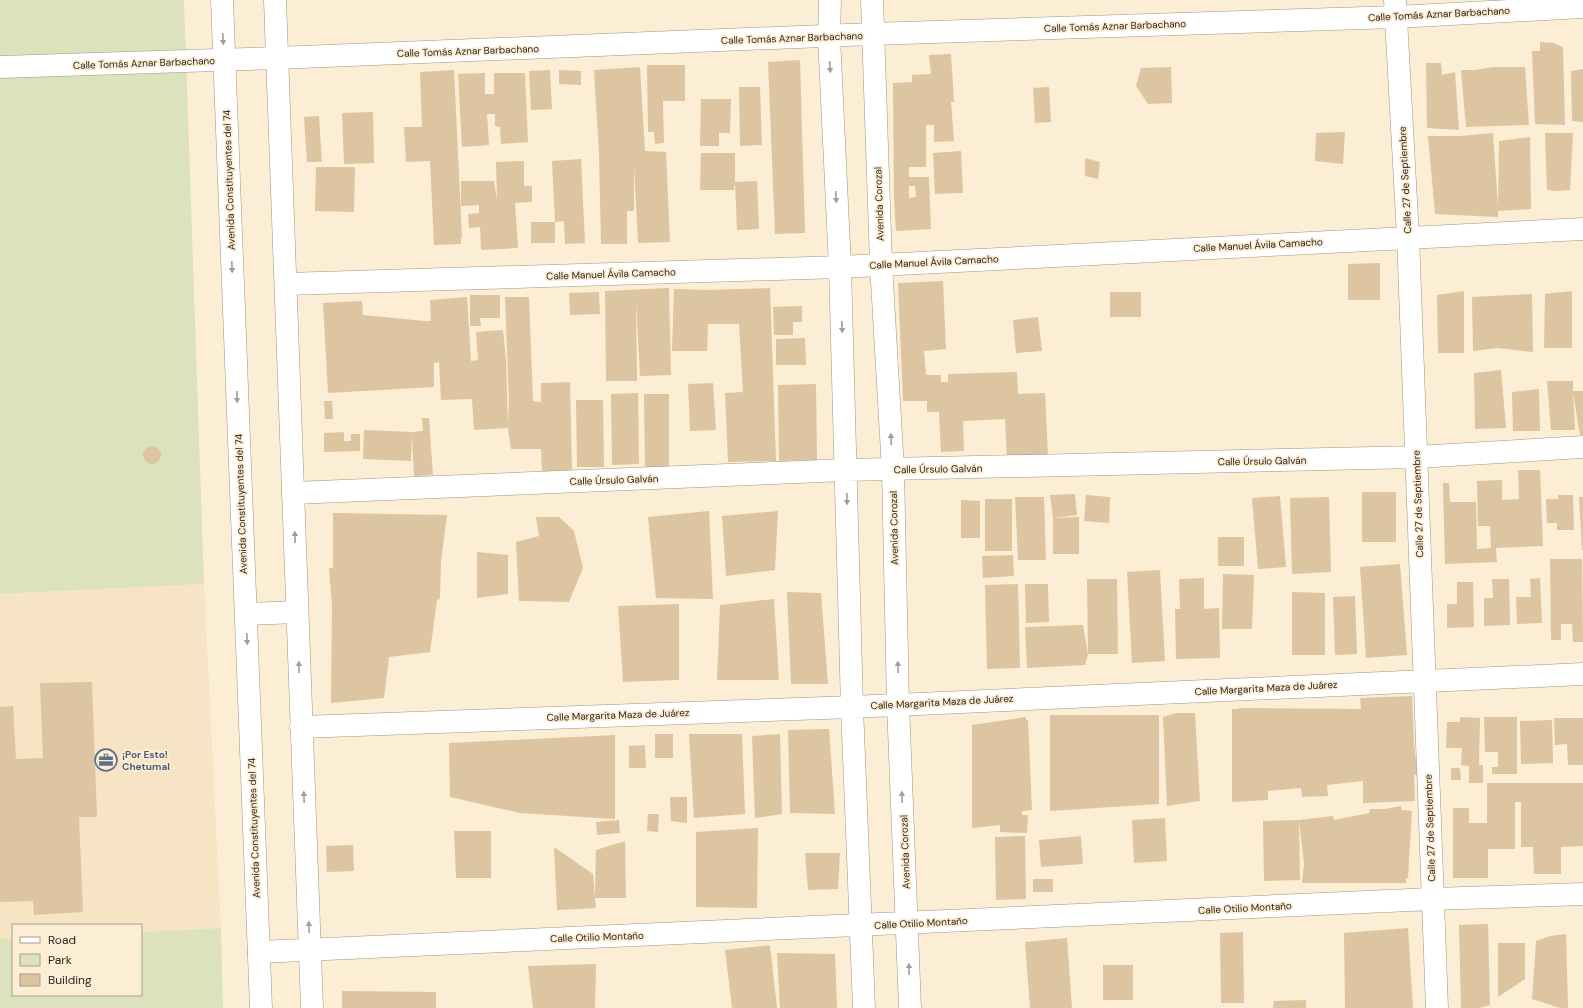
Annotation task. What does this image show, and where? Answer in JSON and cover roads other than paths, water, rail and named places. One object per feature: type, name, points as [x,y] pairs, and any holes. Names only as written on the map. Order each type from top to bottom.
[{"type":"street","name":"Avenida Constituyentes del 74","points":[[222,0],[261,1008]]},
{"type":"street","points":[[275,0],[312,1008]]},
{"type":"street","points":[[830,0],[829,37],[840,267],[852,707],[864,1008]]},
{"type":"street","name":"Avenida Corozal","points":[[872,0],[881,264],[893,470],[898,704],[908,923],[910,1008]]},
{"type":"street","name":"Calle Tomás Aznar Barbachano","points":[[0,67],[829,37],[1396,8],[1583,7]]},
{"type":"street","name":"Calle 27 de Septiembre","points":[[1396,8],[1408,237],[1437,1008]]},
{"type":"street","name":"Calle Manuel Ávila Camacho","points":[[286,284],[840,267],[1583,229]]},
{"type":"street","name":"Calle Úrsulo Galván","points":[[293,493],[846,470],[1417,457],[1583,447]]},
{"type":"street","points":[[246,614],[297,612]]},
{"type":"street","name":"Calle Margarita Maza de Juárez","points":[[301,727],[852,707],[1583,674]]},
{"type":"street","name":"Calle Otilio Montaño","points":[[259,952],[1433,899],[1583,894]]},
{"type":"place","name":"¡Por Esto! Chetumal","points":[[106,760]]}]
